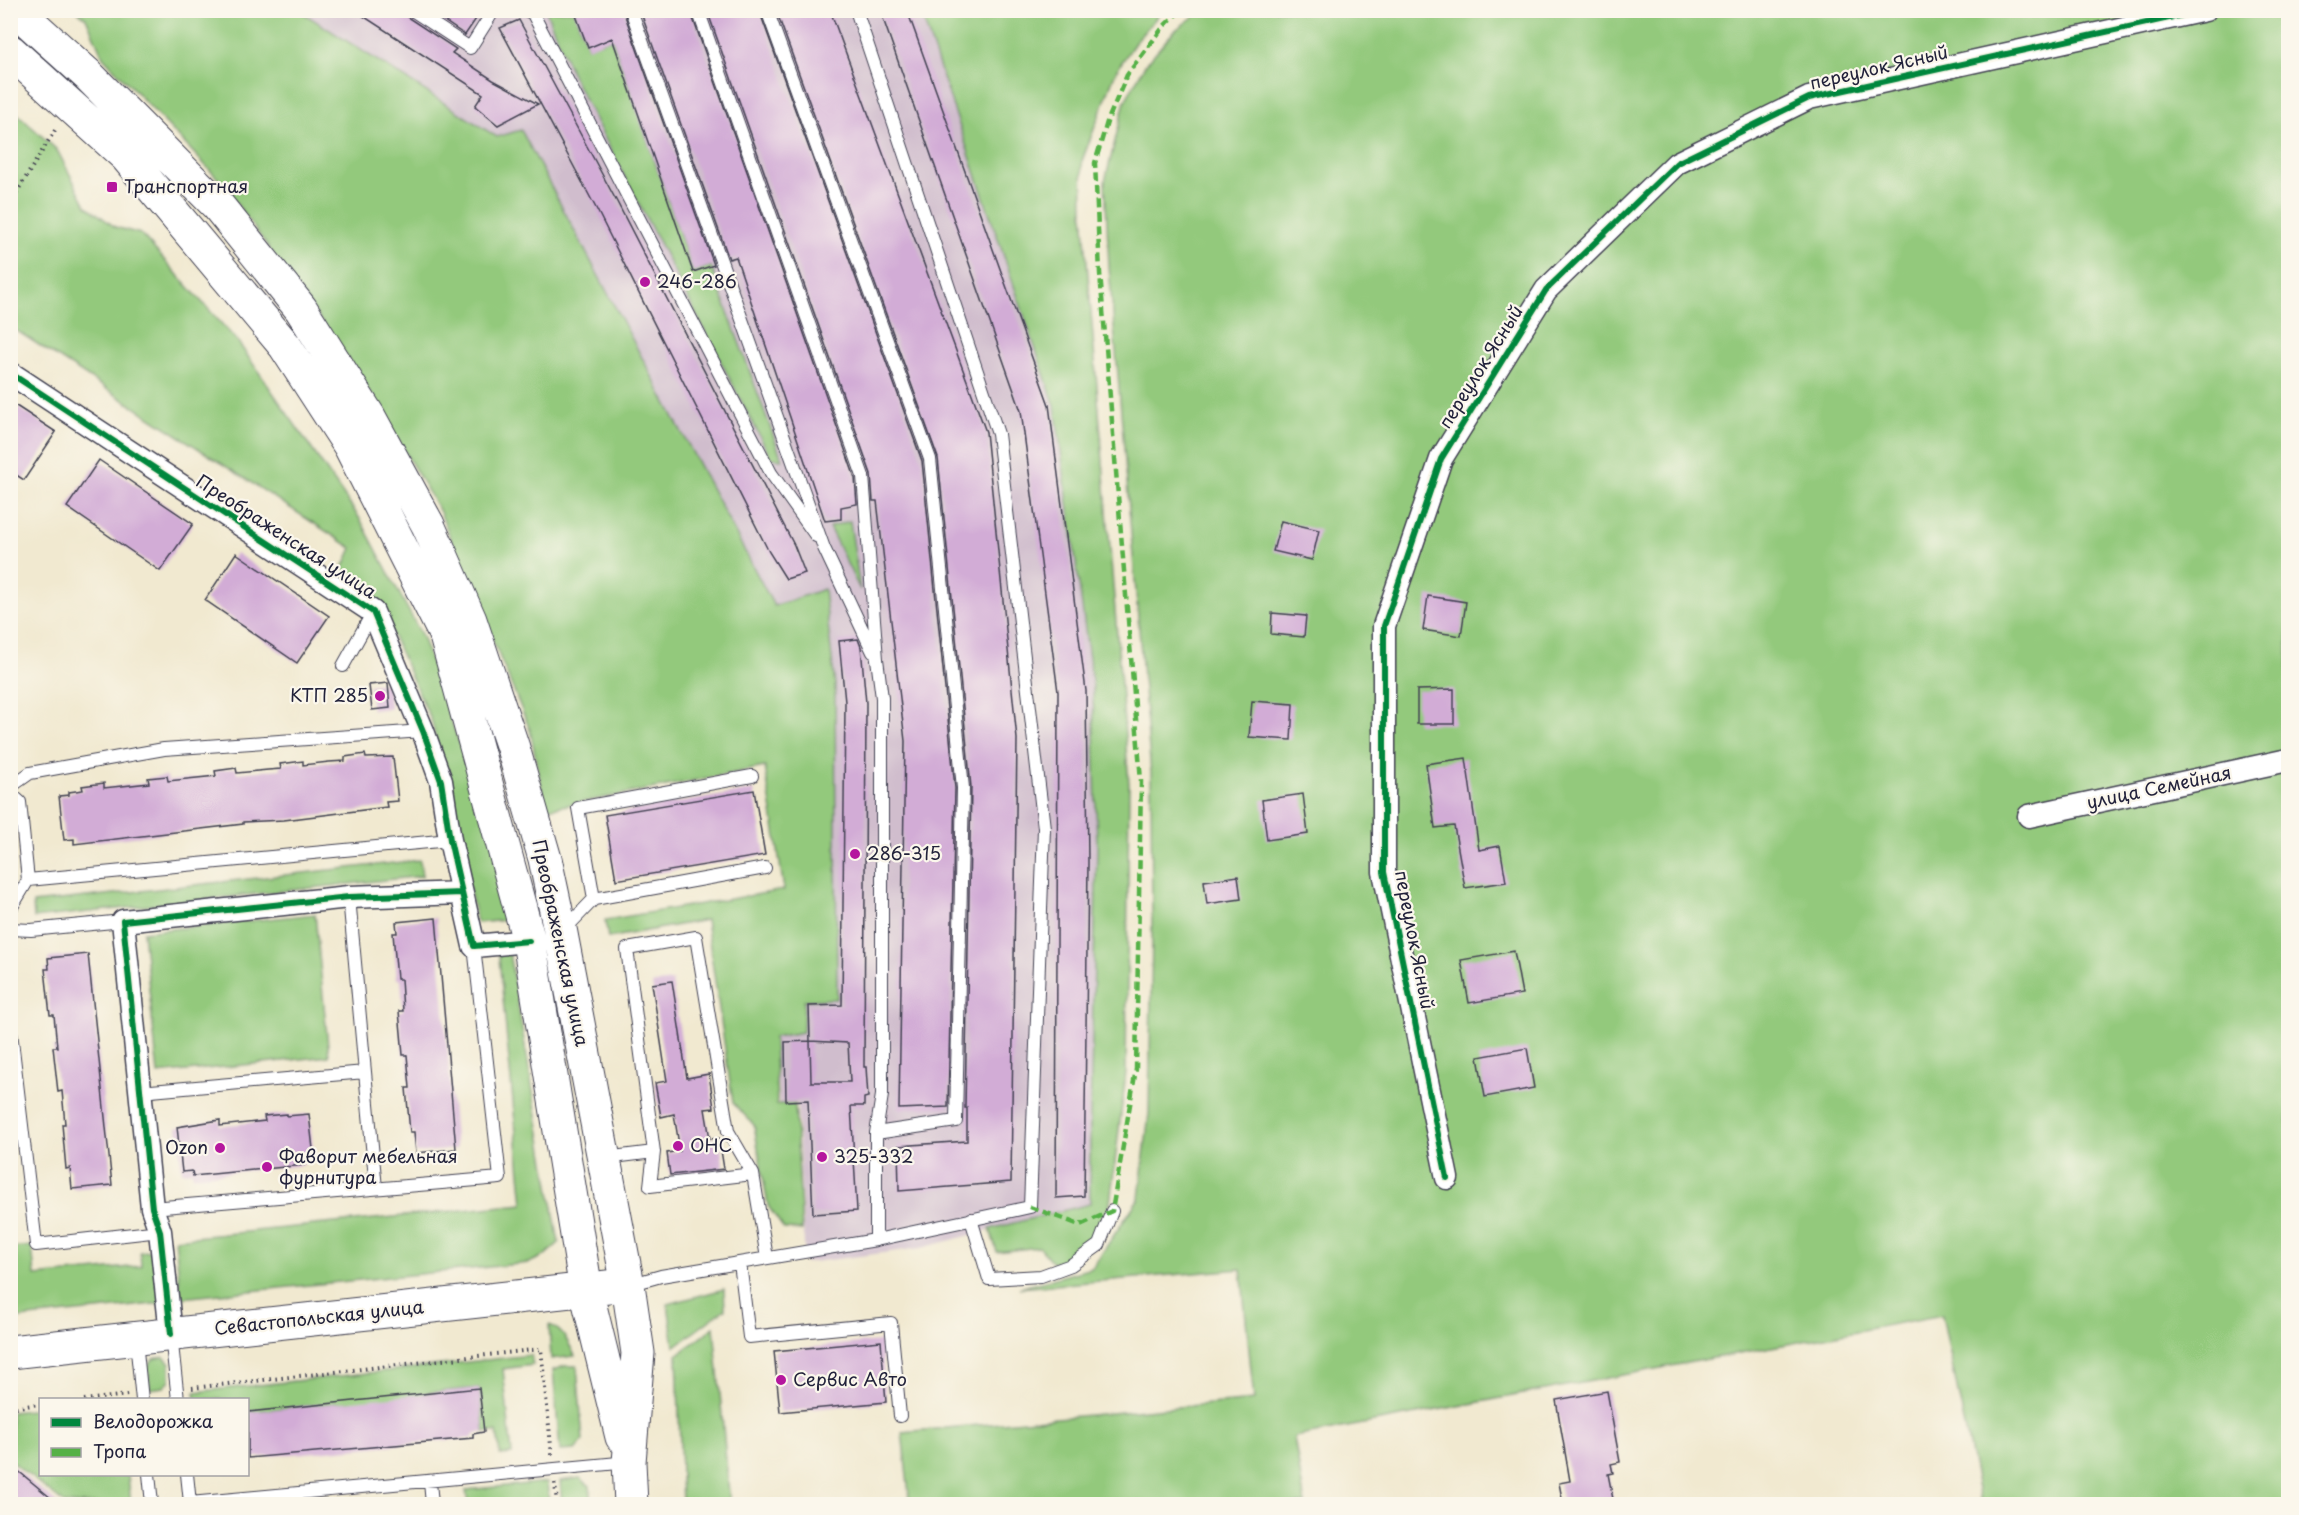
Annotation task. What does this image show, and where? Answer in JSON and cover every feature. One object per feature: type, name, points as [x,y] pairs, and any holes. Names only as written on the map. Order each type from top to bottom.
[{"type":"main road","name":"Преображенская улица","points":[[16,10],[88,75],[218,206],[300,309],[369,415],[428,525],[470,620],[513,748],[545,859],[545,937],[586,1290],[629,1462]]},
{"type":"main road","name":"Преображенская улица","points":[[10,51],[126,156],[285,346],[350,446],[446,636],[545,937],[603,1158],[628,1285],[638,1353],[629,1462],[631,1504]]},
{"type":"main road","name":"Севастопольская улица","points":[[10,1352],[628,1285]]},
{"type":"street","name":"переулок Ясный","points":[[1448,1178],[1384,872],[1384,626],[1442,459],[1546,290],[1677,163],[1809,98],[2205,10]]},
{"type":"street","name":"Преображенская улица","points":[[10,373],[373,612],[423,731],[441,781],[450,840],[474,946]]},
{"type":"street","name":"улица Семейная","points":[[2029,816],[2289,760]]},
{"type":"street","points":[[171,1334],[160,1231],[152,1208],[123,921],[349,897],[462,893]]},
{"type":"street","points":[[474,946],[545,937]]},
{"type":"lane","points":[[412,10],[470,48],[494,10]]},
{"type":"lane","points":[[526,10],[532,14],[538,24],[771,473],[824,548]]},
{"type":"lane","points":[[631,10],[824,548],[877,659]]},
{"type":"lane","points":[[698,10],[863,476],[882,698],[882,1095],[876,1133],[876,1240]]},
{"type":"lane","points":[[768,10],[930,459],[961,764],[963,788],[956,1121],[876,1133]]},
{"type":"lane","points":[[628,1285],[661,1276],[876,1240],[1030,1207],[1044,828],[998,434],[856,10]]},
{"type":"lane","points":[[343,666],[373,612]]},
{"type":"lane","points":[[10,787],[30,773],[164,749],[423,731]]},
{"type":"lane","points":[[594,899],[578,808],[752,776]]},
{"type":"lane","points":[[10,793],[20,802],[28,880],[10,910]]},
{"type":"lane","points":[[28,880],[450,840]]},
{"type":"lane","points":[[545,937],[594,899],[765,868]]},
{"type":"lane","points":[[349,897],[376,1188]]},
{"type":"lane","points":[[10,929],[31,930],[123,921]]},
{"type":"lane","points":[[753,1173],[650,1186],[654,1152],[627,949],[696,937],[728,1131],[753,1173],[767,1258]]},
{"type":"lane","points":[[152,1208],[500,1178],[474,946]]},
{"type":"lane","points":[[10,1023],[36,1245],[160,1231]]},
{"type":"lane","points":[[140,1092],[365,1072]]},
{"type":"lane","points":[[603,1158],[654,1152]]},
{"type":"lane","points":[[971,1219],[989,1279],[1041,1276],[1071,1265],[1099,1245],[1112,1211]]},
{"type":"lane","points":[[740,1263],[749,1337],[891,1323],[900,1416]]},
{"type":"lane","points":[[171,1334],[178,1394]]},
{"type":"lane","points":[[135,1338],[141,1396]]},
{"type":"lane","points":[[187,1476],[190,1504],[629,1462]]},
{"type":"lane","points":[[149,1476],[152,1504]]},
{"type":"lane","points":[[430,1482],[432,1504]]},
{"type":"path","points":[[10,203],[57,127],[50,119]]},
{"type":"path","points":[[178,1394],[541,1349],[557,1504]]},
{"type":"path","points":[[112,1398],[141,1396]]},
{"type":"path","points":[[10,1408],[39,1404]]},
{"type":"shaded area","points":[[300,11],[928,11],[921,13],[1055,406],[1093,688],[1097,849],[1090,1204],[921,1248],[805,1263],[797,1103],[779,1103],[774,1037],[803,1000],[837,999],[823,589],[774,607],[521,130],[497,137]]},
{"type":"green space","points":[[928,10],[1162,11],[1136,41],[1116,71],[1082,161],[1083,213],[1129,784],[1126,1072],[1110,1203],[1100,1236],[1070,1261],[1053,1263],[1039,1247],[997,1252],[990,1229],[1090,1204],[1097,849],[1093,688],[1055,406],[921,13]]},
{"type":"green space","points":[[1203,10],[2288,11],[2288,1504],[1981,1504],[1942,1315],[1294,1437],[1305,1504],[910,1504],[902,1432],[1254,1400],[1241,1269],[1019,1288],[1092,1268],[1139,1198],[1149,1113],[1152,933],[1151,774],[1109,267],[1105,181],[1125,101],[1145,65],[1174,31]]},
{"type":"green space","points":[[77,11],[300,11],[497,137],[521,130],[774,606],[824,589],[835,685],[837,999],[804,1000],[803,1032],[774,1037],[777,1104],[795,1104],[802,1230],[784,1229],[768,1206],[754,1125],[733,1103],[706,920],[608,938],[605,920],[784,890],[765,767],[546,809],[530,730],[439,510],[357,371],[222,183],[103,57],[86,18]]},
{"type":"green space","points":[[546,11],[574,11],[588,47],[612,38],[693,272],[711,266],[782,459],[771,458],[574,79]]},
{"type":"green space","points":[[10,107],[57,150],[86,205],[115,227],[141,234],[238,342],[360,519],[422,636],[495,847],[506,920],[477,923],[432,722],[378,604],[338,579],[352,548],[11,327]]},
{"type":"green space","points":[[850,521],[860,590],[829,527]]},
{"type":"green space","points":[[420,860],[422,876],[34,918],[33,903]]},
{"type":"green space","points":[[315,914],[329,1056],[158,1074],[143,932]]},
{"type":"green space","points":[[508,947],[559,1243],[544,1256],[529,1263],[181,1298],[175,1239],[523,1204],[498,948]]},
{"type":"green space","points":[[10,1221],[13,1248],[32,1246],[35,1276],[141,1266],[140,1252],[158,1250],[163,1303],[11,1319]]},
{"type":"green space","points":[[724,1289],[725,1309],[674,1347],[668,1304]]},
{"type":"green space","points":[[549,1325],[562,1333],[575,1356],[551,1359]]},
{"type":"green space","points":[[714,1327],[730,1504],[682,1504],[677,1355]]},
{"type":"green space","points":[[531,1355],[533,1365],[503,1369],[512,1454],[500,1455],[497,1432],[484,1432],[479,1388],[423,1393],[423,1398],[337,1403],[249,1412],[249,1398],[196,1398],[195,1392]]},
{"type":"green space","points":[[164,1357],[170,1363],[170,1380],[164,1387],[150,1389],[148,1366],[153,1359]]},
{"type":"green space","points":[[565,1366],[577,1366],[583,1441],[575,1450],[560,1451],[553,1370]]},
{"type":"green space","points":[[39,1409],[39,1476],[128,1476],[131,1504],[65,1504],[11,1461],[11,1412]]},
{"type":"green space","points":[[580,1478],[590,1486],[592,1504],[562,1504],[560,1481]]},
{"type":"green space","points":[[547,1482],[549,1504],[468,1504],[466,1490]]},
{"type":"building","points":[[354,10],[404,10],[407,17],[456,49],[452,53],[493,80],[538,104],[498,125],[475,106],[483,94]]},
{"type":"building","points":[[428,10],[482,10],[465,35]]},
{"type":"building","points":[[574,10],[623,10],[714,265],[693,272],[612,38],[588,48]]},
{"type":"building","points":[[640,10],[690,10],[855,478],[857,504],[841,507],[841,519],[825,521],[736,257],[729,259]]},
{"type":"building","points":[[707,10],[759,10],[922,461],[955,788],[948,1107],[899,1109],[905,741],[877,501],[873,501],[871,474]]},
{"type":"building","points":[[776,10],[830,10],[986,432],[1017,739],[1011,1182],[899,1191],[898,1146],[967,1141],[967,1108],[965,1108],[971,787],[938,458]]},
{"type":"building","points":[[880,10],[907,10],[1049,405],[1086,691],[1088,862],[1084,1196],[1056,1198],[1058,692],[1021,411]]},
{"type":"building","name":"246-286","points":[[519,20],[617,202],[794,545],[805,573],[786,579],[769,552],[597,210],[500,28]]},
{"type":"building","points":[[10,402],[56,432],[24,480],[10,471]]},
{"type":"building","points":[[99,460],[193,524],[160,571],[67,507]]},
{"type":"building","points":[[1281,521],[1319,530],[1312,560],[1273,551]]},
{"type":"building","points":[[236,553],[329,616],[297,663],[205,600]]},
{"type":"building","points":[[1428,596],[1466,602],[1461,636],[1423,630]]},
{"type":"building","points":[[1272,613],[1306,616],[1304,637],[1271,634]]},
{"type":"building","points":[[858,639],[861,647],[866,703],[864,1067],[866,1067],[868,1097],[864,1098],[864,1106],[851,1106],[857,1211],[813,1214],[808,1100],[786,1101],[785,1042],[810,1041],[809,1006],[842,1005],[845,702],[839,641]],"holes":[[[810,1041],[848,1043],[850,1082],[811,1082]]]},
{"type":"building","name":"КТП 285","points":[[388,683],[390,708],[372,710],[369,685]]},
{"type":"building","points":[[1454,689],[1454,724],[1417,724],[1417,690]]},
{"type":"building","points":[[1252,701],[1293,704],[1291,740],[1249,737]]},
{"type":"building","points":[[365,754],[366,758],[393,757],[398,801],[386,802],[387,807],[284,820],[243,822],[243,824],[74,844],[74,839],[64,840],[59,796],[83,790],[82,786],[104,783],[104,788],[149,783],[148,778],[167,776],[168,781],[216,776],[215,771],[236,768],[237,773],[281,769],[280,764],[303,761],[303,765],[345,761],[345,757]]},
{"type":"building","points":[[1466,758],[1479,850],[1500,846],[1506,882],[1465,888],[1454,826],[1435,828],[1426,764]]},
{"type":"building","points":[[754,790],[765,855],[616,880],[605,815]]},
{"type":"building","points":[[1303,794],[1308,834],[1267,840],[1262,800]]},
{"type":"building","points":[[1238,876],[1241,899],[1207,904],[1204,881]]},
{"type":"building","points":[[436,918],[456,1149],[416,1153],[414,1132],[410,1132],[406,1088],[410,1088],[407,1055],[403,1055],[399,1011],[403,1011],[401,979],[397,979],[393,933],[397,933],[396,922]]},
{"type":"building","points":[[1514,951],[1522,994],[1469,1003],[1461,960]]},
{"type":"building","points":[[88,954],[112,1185],[72,1189],[70,1168],[66,1169],[62,1091],[58,1092],[53,1047],[57,1047],[54,1015],[50,1015],[45,969],[49,969],[48,958]]},
{"type":"building","points":[[672,981],[687,1078],[709,1074],[714,1108],[705,1109],[710,1139],[719,1138],[724,1169],[670,1175],[667,1153],[680,1151],[674,1114],[661,1117],[655,1083],[667,1081],[652,984]]},
{"type":"building","points":[[1527,1048],[1534,1088],[1485,1097],[1478,1057]]},
{"type":"building","points":[[287,1114],[287,1116],[309,1114],[314,1158],[303,1160],[304,1165],[193,1176],[192,1171],[182,1172],[177,1127],[220,1120],[220,1126],[265,1121],[264,1116]]},
{"type":"building","points":[[881,1341],[886,1402],[780,1412],[774,1351]]},
{"type":"building","points":[[479,1388],[484,1432],[473,1434],[473,1438],[249,1458],[249,1412]]},
{"type":"building","points":[[1607,1391],[1620,1462],[1611,1464],[1613,1473],[1608,1474],[1614,1504],[1563,1504],[1559,1483],[1570,1481],[1556,1400]]},
{"type":"building","points":[[10,1464],[58,1504],[10,1504]]},
{"type":"marked path","points":[[1030,1207],[1080,1225],[1112,1211],[1136,1069],[1141,781],[1100,273],[1095,163],[1107,122],[1127,75],[1164,26],[1181,10]]},
{"type":"cycle path","points":[[1447,1178],[1384,872],[1384,626],[1441,459],[1546,290],[1677,163],[1809,98],[2205,10]]},
{"type":"cycle path","points":[[10,373],[373,612],[423,731],[441,781],[450,840],[474,946],[529,941]]},
{"type":"cycle path","points":[[171,1334],[160,1231],[152,1208],[123,921],[349,897],[462,893]]},
{"type":"place","name":"Транспортная","points":[[112,187]]},
{"type":"place","name":"246-286","points":[[645,282]]},
{"type":"place","name":"КТП 285","points":[[380,696]]},
{"type":"place","name":"286-315","points":[[855,854]]},
{"type":"place","name":"ОНС","points":[[678,1146]]},
{"type":"place","name":"Ozon","points":[[220,1148]]},
{"type":"place","name":"325-332","points":[[822,1157]]},
{"type":"place","name":"Фаворит мебельная фурнитура","points":[[267,1167]]},
{"type":"place","name":"Сервис Авто","points":[[781,1380]]}]
